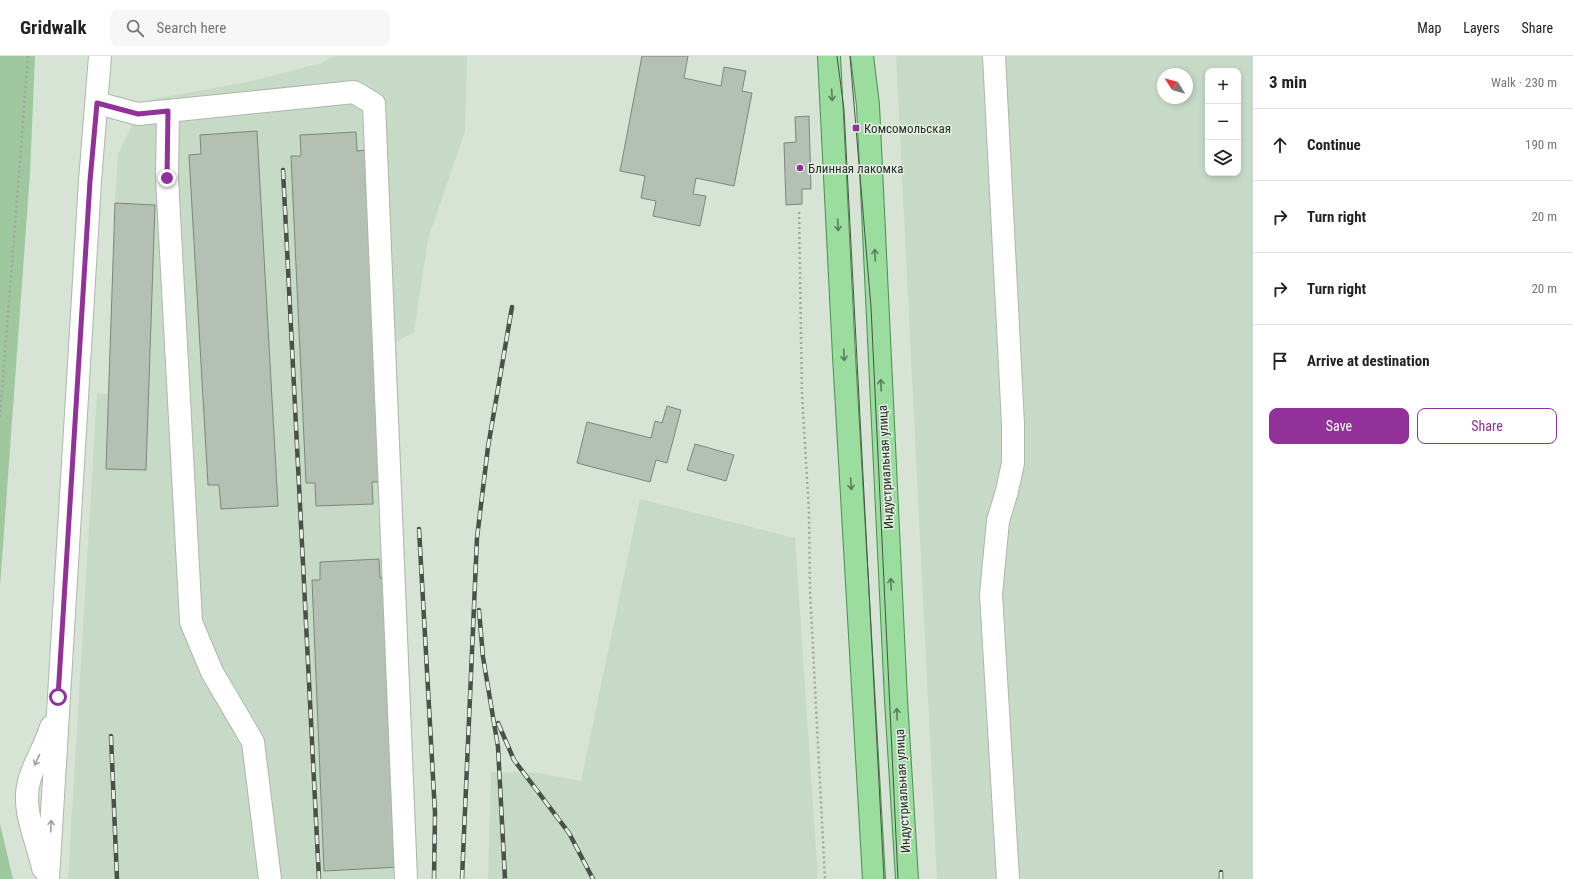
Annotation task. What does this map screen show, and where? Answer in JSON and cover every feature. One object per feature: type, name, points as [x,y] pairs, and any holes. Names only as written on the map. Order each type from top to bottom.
[{"type":"main road","points":[[829,56],[844,364],[874,879]]},
{"type":"main road","name":"Индустриальная улица","points":[[862,56],[868,105],[896,700],[907,879]]},
{"type":"lane","points":[[48,879],[90,181],[100,56]]},
{"type":"lane","points":[[994,56],[1013,424],[1013,463],[1007,492],[998,521],[990,594],[1008,879]]},
{"type":"lane","points":[[97,103],[138,114],[354,92],[374,104],[406,879]]},
{"type":"lane","points":[[168,111],[167,178],[191,622],[212,672],[253,742],[270,879]]},
{"type":"lane","points":[[45,879],[30,820],[26,793],[30,778],[49,736],[58,697]]},
{"type":"path","points":[[0,418],[28,56]]},
{"type":"path","points":[[799,212],[802,395],[809,512],[810,591],[825,879]]},
{"type":"shaded area","points":[[334,56],[467,56],[465,131],[428,239],[414,332],[396,342],[418,879],[68,879],[97,393],[108,394],[118,154],[144,101],[252,81],[321,63]]},
{"type":"shaded area","points":[[896,56],[1253,56],[1253,879],[937,879]]},
{"type":"shaded area","points":[[640,499],[795,538],[818,879],[488,879],[491,772],[539,773],[581,781]]},
{"type":"green space","points":[[0,56],[35,56],[30,173],[0,587]]},
{"type":"green space","points":[[0,824],[13,879],[0,879]]},
{"type":"building","points":[[642,56],[688,56],[684,78],[721,86],[724,67],[746,71],[742,91],[752,93],[734,186],[696,178],[693,194],[706,196],[700,226],[653,216],[656,201],[641,198],[645,176],[620,171]]},
{"type":"building","points":[[809,116],[811,189],[802,189],[802,204],[786,205],[784,143],[796,142],[795,117]]},
{"type":"building","points":[[257,131],[278,506],[221,509],[219,485],[208,485],[189,155],[201,154],[200,135]]},
{"type":"building","points":[[356,132],[357,151],[367,150],[382,482],[372,482],[373,504],[316,506],[315,483],[306,483],[291,156],[301,156],[300,135]]},
{"type":"building","points":[[115,203],[155,205],[146,470],[106,469]]},
{"type":"building","points":[[667,406],[681,410],[667,463],[656,460],[650,482],[577,463],[587,422],[651,438],[655,421],[662,423]]},
{"type":"building","points":[[695,444],[734,455],[726,481],[687,470]]},
{"type":"building","points":[[379,559],[380,578],[387,577],[400,867],[324,871],[312,580],[320,580],[320,562]]},
{"type":"tram line","points":[[837,56],[844,110],[884,879]]},
{"type":"tram line","points":[[850,56],[871,307],[898,879]]},
{"type":"railway","points":[[283,170],[319,879]]},
{"type":"railway","points":[[462,879],[477,538],[488,447],[512,307]]},
{"type":"railway","points":[[419,529],[435,813],[434,879]]},
{"type":"railway","points":[[479,610],[483,657],[498,747],[505,879]]},
{"type":"railway","points":[[498,723],[514,760],[569,833],[593,879]]},
{"type":"railway","points":[[111,736],[117,879]]},
{"type":"railway","points":[[1221,872],[1221,879]]},
{"type":"place","name":"Комсомольская","points":[[856,128]]},
{"type":"place","name":"Блинная лакомка","points":[[800,168]]},
{"type":"route","points":[[58,697],[90,181],[97,103],[138,114],[168,111],[167,178]]}]
